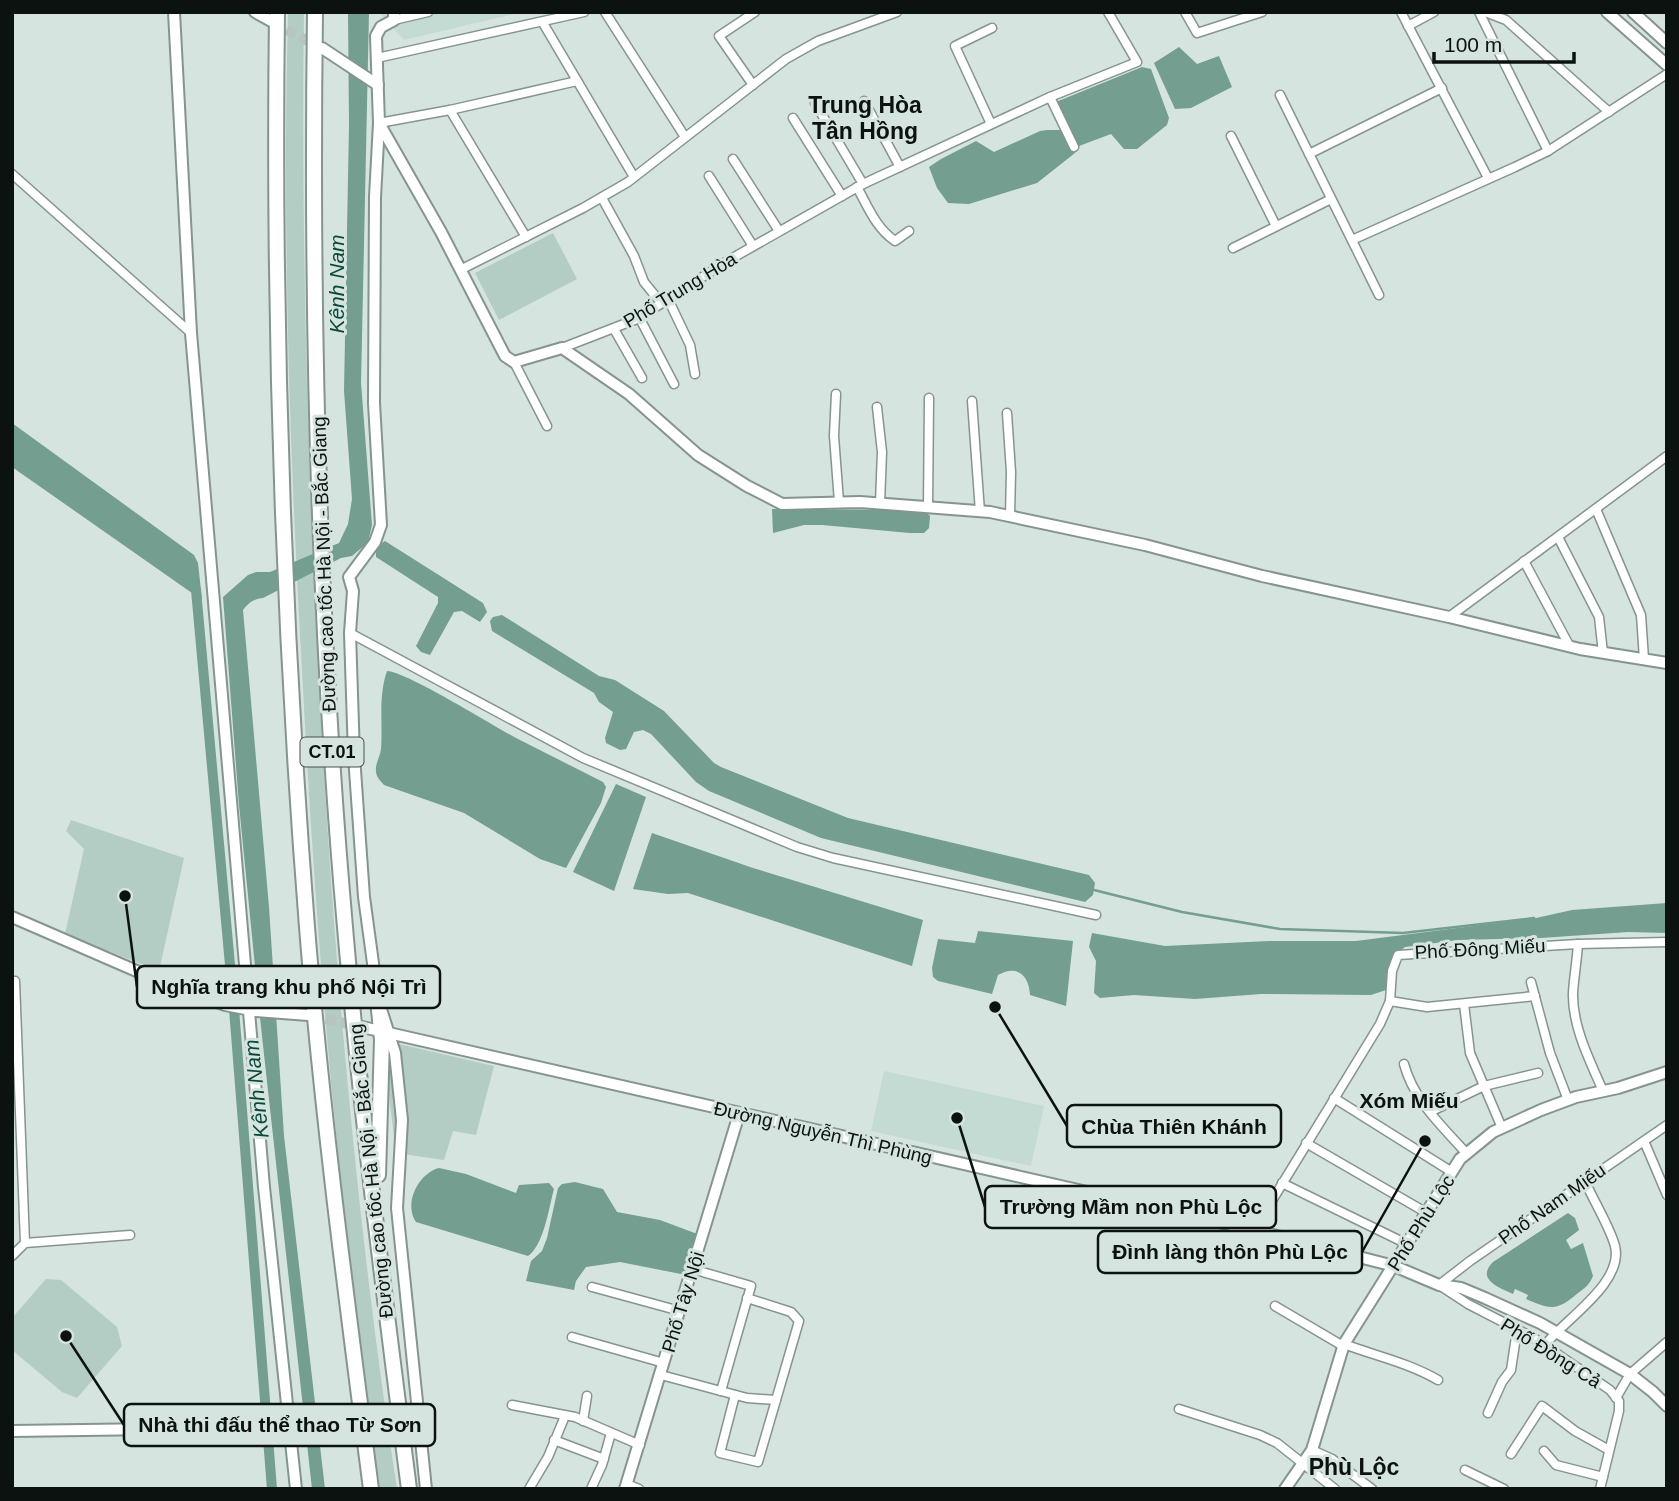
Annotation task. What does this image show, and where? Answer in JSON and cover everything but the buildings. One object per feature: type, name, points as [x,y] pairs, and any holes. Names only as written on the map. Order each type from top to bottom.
[{"type":"highway","name":"Đường cao tốc Hà Nội - Bắc Giang","points":[[314,12],[315,322],[332,757],[345,927],[374,1219],[409,1489]]},
{"type":"highway","name":"Đường cao tốc Hà Nội - Bắc Giang","points":[[274,17],[278,323],[295,758],[307,930],[330,1158],[371,1489]]},
{"type":"highway","points":[[379,1000],[385,1032],[377,1168],[391,1351]]},
{"type":"street","points":[[174,12],[191,333],[264,1187],[296,1489]]},
{"type":"street","points":[[255,12],[274,17]]},
{"type":"street","points":[[379,1000],[363,884],[354,756],[351,633],[353,591],[349,577],[375,542],[381,525],[374,403],[375,197],[379,123],[377,32],[394,16],[428,12]]},
{"type":"street","points":[[377,58],[584,12]]},
{"type":"street","points":[[605,12],[685,137]]},
{"type":"street","points":[[753,85],[719,36],[755,12]]},
{"type":"street","points":[[460,270],[602,198],[634,177],[786,59],[818,41],[897,12]]},
{"type":"street","name":"Phố Trung Hòa","points":[[514,362],[562,348],[639,317],[753,246],[860,186],[1050,97],[1137,62],[1108,12]]},
{"type":"street","points":[[1185,12],[1197,33],[1262,12]]},
{"type":"street","points":[[1401,12],[1488,178]]},
{"type":"street","points":[[1408,26],[1434,12]]},
{"type":"street","points":[[1479,12],[1548,150]]},
{"type":"street","points":[[1485,12],[1506,20],[1609,112]]},
{"type":"street","points":[[1606,12],[1667,65]]},
{"type":"street","points":[[1633,12],[1667,43]]},
{"type":"street","points":[[543,23],[634,177]]},
{"type":"street","points":[[991,124],[956,46],[992,28]]},
{"type":"street","points":[[327,50],[378,85]]},
{"type":"street","points":[[1352,240],[1548,150],[1667,74]]},
{"type":"street","points":[[379,123],[577,81]]},
{"type":"street","points":[[1309,154],[1442,88]]},
{"type":"street","points":[[1280,95],[1379,295]]},
{"type":"street","points":[[1050,97],[1072,143]]},
{"type":"street","points":[[864,101],[900,167]]},
{"type":"street","points":[[815,103],[880,229],[895,241],[909,231]]},
{"type":"street","points":[[450,110],[526,237]]},
{"type":"street","points":[[793,118],[842,196]]},
{"type":"street","points":[[379,123],[441,232],[505,356],[514,362],[547,426]]},
{"type":"street","points":[[1231,136],[1276,226]]},
{"type":"street","points":[[733,159],[779,231]]},
{"type":"street","points":[[12,174],[191,333]]},
{"type":"street","points":[[709,176],[753,246]]},
{"type":"street","points":[[602,198],[634,256],[644,282],[665,301],[690,345],[695,374]]},
{"type":"street","points":[[1233,248],[1331,199]]},
{"type":"street","points":[[639,317],[674,384]]},
{"type":"street","points":[[614,329],[642,377]]},
{"type":"street","points":[[562,348],[629,394],[698,455],[782,504],[880,503],[1010,517],[1145,545],[1262,576],[1570,647],[1667,663]]},
{"type":"street","points":[[836,394],[834,436],[839,502]]},
{"type":"street","points":[[928,507],[929,398]]},
{"type":"street","points":[[972,401],[980,512]]},
{"type":"street","points":[[877,407],[882,452],[880,503]]},
{"type":"street","points":[[1007,413],[1011,457],[1010,517]]},
{"type":"street","points":[[1449,617],[1667,457]]},
{"type":"street","points":[[1595,509],[1641,615],[1644,659]]},
{"type":"street","points":[[1558,537],[1600,617],[1603,653]]},
{"type":"street","points":[[1524,561],[1570,647]]},
{"type":"street","points":[[351,633],[583,758],[797,847],[846,861],[1096,915]]},
{"type":"street","points":[[12,917],[156,979],[225,1005],[308,1015]]},
{"type":"street","name":"Phố Đông Miếu","points":[[1254,1230],[1372,1038],[1390,1000],[1392,971],[1398,955],[1578,944],[1667,942]]},
{"type":"street","points":[[1578,944],[1574,1008],[1587,1053],[1603,1091]]},
{"type":"street","points":[[15,981],[24,1243]]},
{"type":"street","points":[[1531,982],[1550,1053],[1568,1100]]},
{"type":"street","points":[[1390,1000],[1427,1007],[1535,996]]},
{"type":"street","points":[[1464,1004],[1470,1053],[1502,1128]]},
{"type":"street","name":"Đường Nguyễn Thì Phùng","points":[[358,1026],[1254,1230],[1394,1266],[1439,1285],[1461,1288],[1555,1332],[1630,1374],[1667,1406]]},
{"type":"street","points":[[385,1032],[395,1053],[402,1120],[397,1208],[426,1489]]},
{"type":"street","points":[[1404,1064],[1412,1088],[1467,1154]]},
{"type":"street","name":"Phố Phù Lộc","points":[[1285,1489],[1312,1450],[1344,1345],[1460,1159],[1493,1132],[1568,1100],[1667,1072]]},
{"type":"street","points":[[1430,1112],[1484,1086],[1538,1073]]},
{"type":"street","points":[[1334,1098],[1452,1172]]},
{"type":"street","name":"Phố Tây Nội","points":[[626,1486],[739,1114]]},
{"type":"street","name":"Phố Nam Miếu","points":[[1439,1285],[1667,1125]]},
{"type":"street","points":[[1644,1141],[1662,1171],[1667,1195]]},
{"type":"street","points":[[1306,1143],[1427,1213]]},
{"type":"street","points":[[1545,1345],[1555,1332],[1599,1291],[1615,1263],[1615,1246],[1585,1181]]},
{"type":"street","points":[[1283,1183],[1407,1244]]},
{"type":"street","points":[[12,1256],[24,1243],[130,1236]]},
{"type":"street","points":[[692,1269],[751,1286],[721,1391]]},
{"type":"street","name":"Phố Đồng Cả","points":[[1439,1285],[1468,1304],[1545,1345],[1610,1390],[1619,1401],[1619,1411],[1600,1489]]},
{"type":"street","points":[[592,1287],[680,1311]]},
{"type":"street","points":[[735,1395],[720,1453],[754,1463],[760,1460],[799,1321],[791,1312],[747,1298]]},
{"type":"street","points":[[1275,1306],[1344,1345],[1405,1364],[1438,1380]]},
{"type":"street","points":[[1488,1413],[1502,1382],[1511,1370],[1517,1330]]},
{"type":"street","points":[[572,1337],[664,1363]]},
{"type":"street","points":[[1616,1398],[1630,1374],[1667,1342]]},
{"type":"street","points":[[661,1375],[735,1395],[776,1400]]},
{"type":"street","points":[[583,1421],[587,1396]]},
{"type":"street","points":[[512,1405],[583,1421],[639,1445]]},
{"type":"street","points":[[1511,1454],[1542,1406],[1576,1431],[1609,1450]]},
{"type":"street","points":[[1179,1409],[1277,1443],[1335,1489]]},
{"type":"street","points":[[529,1489],[548,1457],[565,1416]]},
{"type":"street","points":[[12,1431],[155,1429]]},
{"type":"street","points":[[591,1489],[604,1460],[611,1433]]},
{"type":"street","points":[[554,1440],[604,1460]]},
{"type":"street","points":[[1312,1450],[1332,1459],[1372,1489]]},
{"type":"street","points":[[1544,1451],[1556,1465],[1603,1477]]},
{"type":"street","points":[[1465,1469],[1504,1489]]},
{"type":"street","points":[[626,1486],[639,1489]]},
{"type":"shaded area","points":[[288,12],[304,12],[304,249],[310,487],[329,856],[356,1173],[397,1489],[380,1489],[366,1389],[342,1190],[315,889],[291,436],[286,181]]},
{"type":"shaded area","name":"Kênh Nam","points":[[348,12],[369,12],[361,383],[372,525],[369,538],[380,544],[385,541],[483,603],[487,612],[480,622],[462,611],[454,612],[430,655],[421,652],[416,646],[438,603],[438,597],[376,557],[376,551],[365,545],[352,556],[341,558],[263,598],[254,600],[243,610],[269,907],[284,1136],[325,1489],[312,1489],[261,1027],[239,805],[223,597],[248,575],[270,572],[339,543],[348,524],[352,499],[344,391],[349,125]]},
{"type":"shaded area","points":[[379,12],[523,12],[404,40]]},
{"type":"shaded area","points":[[1179,47],[1197,64],[1219,56],[1232,87],[1191,108],[1175,109],[1154,63]]},
{"type":"shaded area","points":[[1142,67],[1151,69],[1169,118],[1167,125],[1137,149],[1124,149],[1111,134],[1079,146],[1056,102]]},
{"type":"shaded area","points":[[1047,130],[1061,130],[1075,153],[1037,183],[969,204],[948,203],[937,188],[929,167],[941,159],[976,141],[994,152]]},
{"type":"shaded area","points":[[553,233],[577,279],[499,320],[475,273]]},
{"type":"shaded area","points":[[12,423],[194,555],[198,563],[202,600],[12,467]]},
{"type":"shaded area","points":[[772,509],[924,510],[930,516],[929,528],[924,533],[804,525],[773,533]]},
{"type":"shaded area","points":[[502,615],[599,676],[615,680],[664,711],[721,767],[848,818],[1089,875],[1095,883],[1093,895],[1085,902],[821,838],[709,791],[696,782],[651,734],[643,730],[634,732],[626,749],[620,750],[606,743],[605,738],[613,712],[599,702],[594,693],[492,631],[490,621],[493,617]]},
{"type":"shaded area","points":[[387,671],[430,689],[516,738],[603,782],[606,787],[601,803],[566,868],[540,859],[464,813],[384,785],[377,777],[376,768],[381,749],[382,700]]},
{"type":"shaded area","points":[[616,784],[646,797],[614,891],[573,872]]},
{"type":"shaded area","points":[[71,820],[184,858],[159,971],[65,934],[84,849],[66,831]]},
{"type":"shaded area","points":[[652,833],[753,868],[923,920],[912,966],[688,893],[668,894],[633,889]]},
{"type":"shaded area","points":[[1667,903],[1667,933],[1628,932],[1458,940],[1405,947],[1399,952],[1386,990],[1371,995],[1261,994],[1195,999],[1134,995],[1100,998],[1094,993],[1096,961],[1089,947],[1092,933],[1165,946],[1269,941],[1356,941],[1536,918],[1572,910]]},
{"type":"shaded area","points":[[978,931],[1073,941],[1066,1006],[1030,995],[1027,982],[1021,973],[1016,971],[998,975],[992,994],[938,981],[933,977],[932,968],[938,939],[975,943]]},
{"type":"shaded area","points":[[382,1040],[494,1066],[476,1135],[453,1131],[444,1160],[396,1153]]},
{"type":"shaded area","points":[[884,1071],[1044,1106],[1031,1166],[871,1131]]},
{"type":"shaded area","points":[[439,1168],[466,1174],[516,1193],[519,1185],[549,1183],[554,1189],[545,1225],[534,1251],[528,1256],[416,1222],[411,1206],[415,1190],[425,1176]]},
{"type":"shaded area","points":[[575,1182],[603,1189],[617,1212],[660,1220],[700,1235],[686,1275],[620,1262],[586,1267],[576,1281],[574,1290],[526,1281],[531,1261],[542,1251],[547,1238],[558,1188],[562,1184]]},
{"type":"shaded area","points":[[1568,1213],[1575,1218],[1579,1230],[1566,1240],[1571,1249],[1583,1243],[1593,1276],[1585,1288],[1565,1303],[1548,1307],[1526,1299],[1528,1295],[1515,1289],[1513,1294],[1491,1282],[1487,1273],[1493,1262]]},
{"type":"shaded area","points":[[46,1279],[61,1280],[117,1327],[122,1346],[77,1398],[62,1392],[12,1350],[12,1318]]},
{"type":"waterway","points":[[193,583],[196,590],[234,1009],[272,1489]]},
{"type":"waterway","points":[[1094,890],[1182,912],[1280,929],[1403,933],[1534,918]]},
{"type":"tunnel","points":[[273,23],[318,46]]},
{"type":"tunnel","points":[[311,1016],[358,1026]]},
{"type":"place","name":"Nghĩa trang khu phố Nội Trì","points":[[125,896]]},
{"type":"place","name":"Chùa Thiên Khánh","points":[[995,1007]]},
{"type":"place","name":"Trường Mầm non Phù Lộc","points":[[957,1118]]},
{"type":"place","name":"Đình làng thôn Phù Lộc","points":[[1425,1141]]},
{"type":"place","name":"Nhà thi đấu thể thao Từ Sơn","points":[[66,1336]]},
{"type":"district","name":"Trung Hòa Tân Hồng","points":[[865,118]]},
{"type":"district","name":"Xóm Miếu","points":[[1409,1100]]},
{"type":"district","name":"Phù Lộc","points":[[1354,1467]]}]
